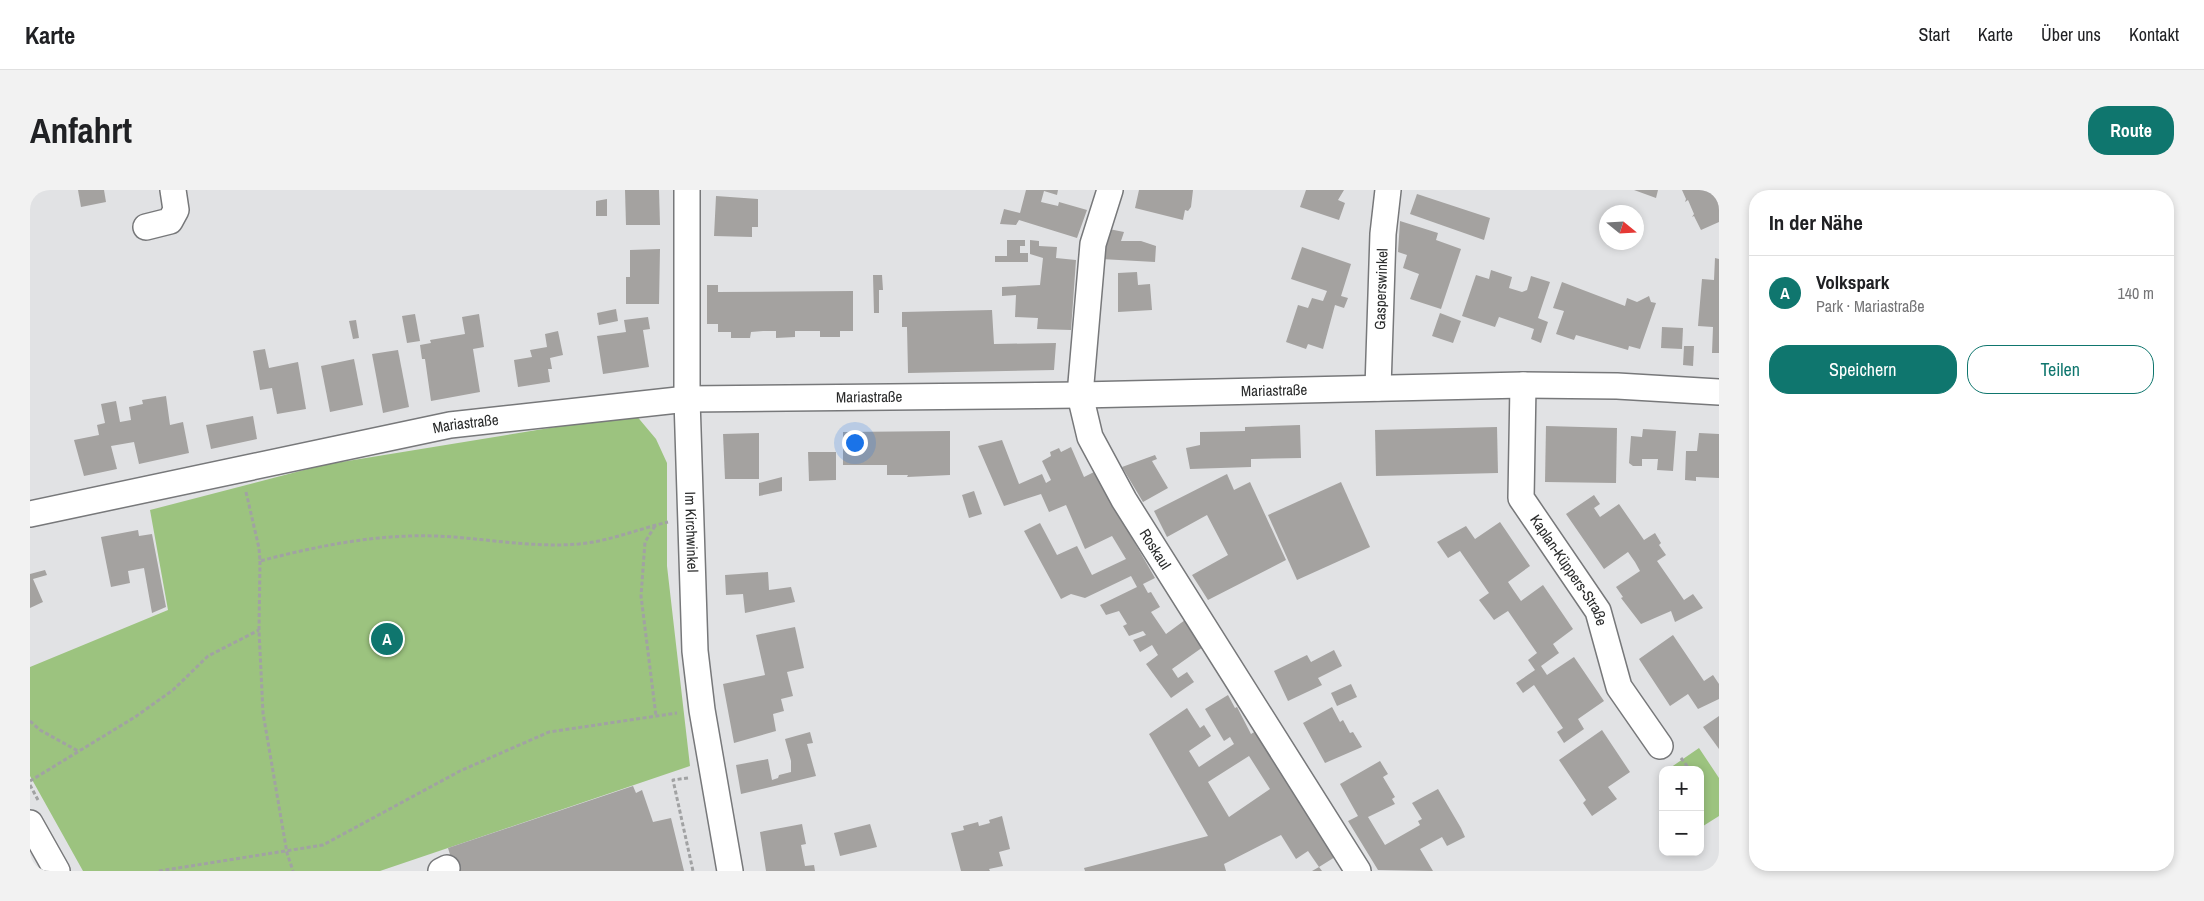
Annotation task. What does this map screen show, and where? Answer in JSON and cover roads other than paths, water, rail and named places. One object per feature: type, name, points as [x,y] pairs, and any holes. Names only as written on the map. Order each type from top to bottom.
[{"type":"street","points":[[146,227],[170,221],[176,210],[173,190]]},
{"type":"street","name":"Im Kirchwinkel","points":[[687,190],[687,399],[695,651],[702,710],[730,871]]},
{"type":"street","name":"Roskaul","points":[[1110,190],[1094,244],[1080,395],[1090,437],[1124,500],[1358,871]]},
{"type":"street","name":"Gasperswinkel","points":[[1378,388],[1383,234],[1388,190]]},
{"type":"street","name":"Mariastraße","points":[[30,514],[450,425],[687,399],[1080,395],[1523,385],[1617,386],[1719,392]]},
{"type":"street","name":"Kaplan-Küppers-Straße","points":[[1523,385],[1521,498],[1598,611],[1619,687],[1660,746]]},
{"type":"street","points":[[30,824],[57,871]]},
{"type":"place","name":"Volkspark","points":[[387,639]]}]
